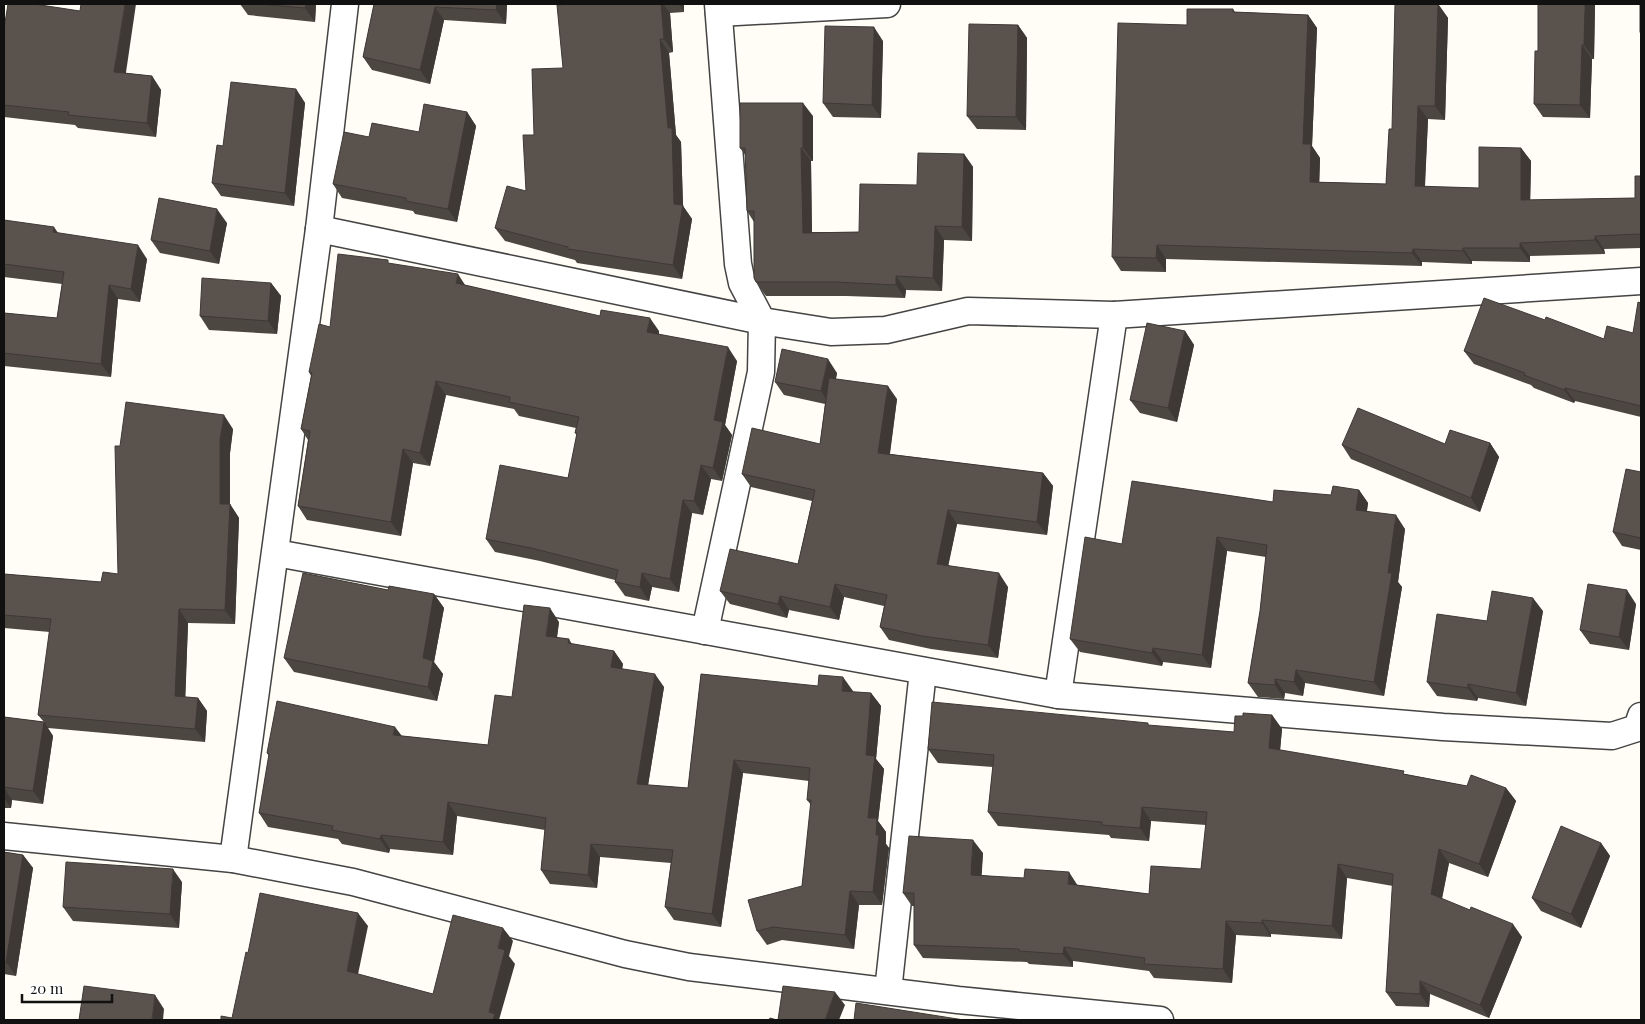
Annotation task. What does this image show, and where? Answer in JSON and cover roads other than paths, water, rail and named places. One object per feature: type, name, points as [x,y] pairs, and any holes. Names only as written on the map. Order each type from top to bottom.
[{"type":"street","points":[[233,859],[319,229],[345,4]]},
{"type":"street","points":[[705,631],[761,372],[762,322],[742,283],[738,264],[718,8],[886,4]]},
{"type":"street","points":[[319,229],[762,322],[831,332],[886,330],[968,311],[1114,315],[1641,281]]},
{"type":"street","points":[[1058,695],[1114,315]]},
{"type":"street","points":[[276,553],[1058,695],[1443,727],[1612,736],[1637,728],[1641,716]]},
{"type":"street","points":[[888,991],[923,671]]},
{"type":"street","points":[[4,836],[233,859],[353,882],[634,956],[689,967],[1083,1017],[1160,1020]]}]
